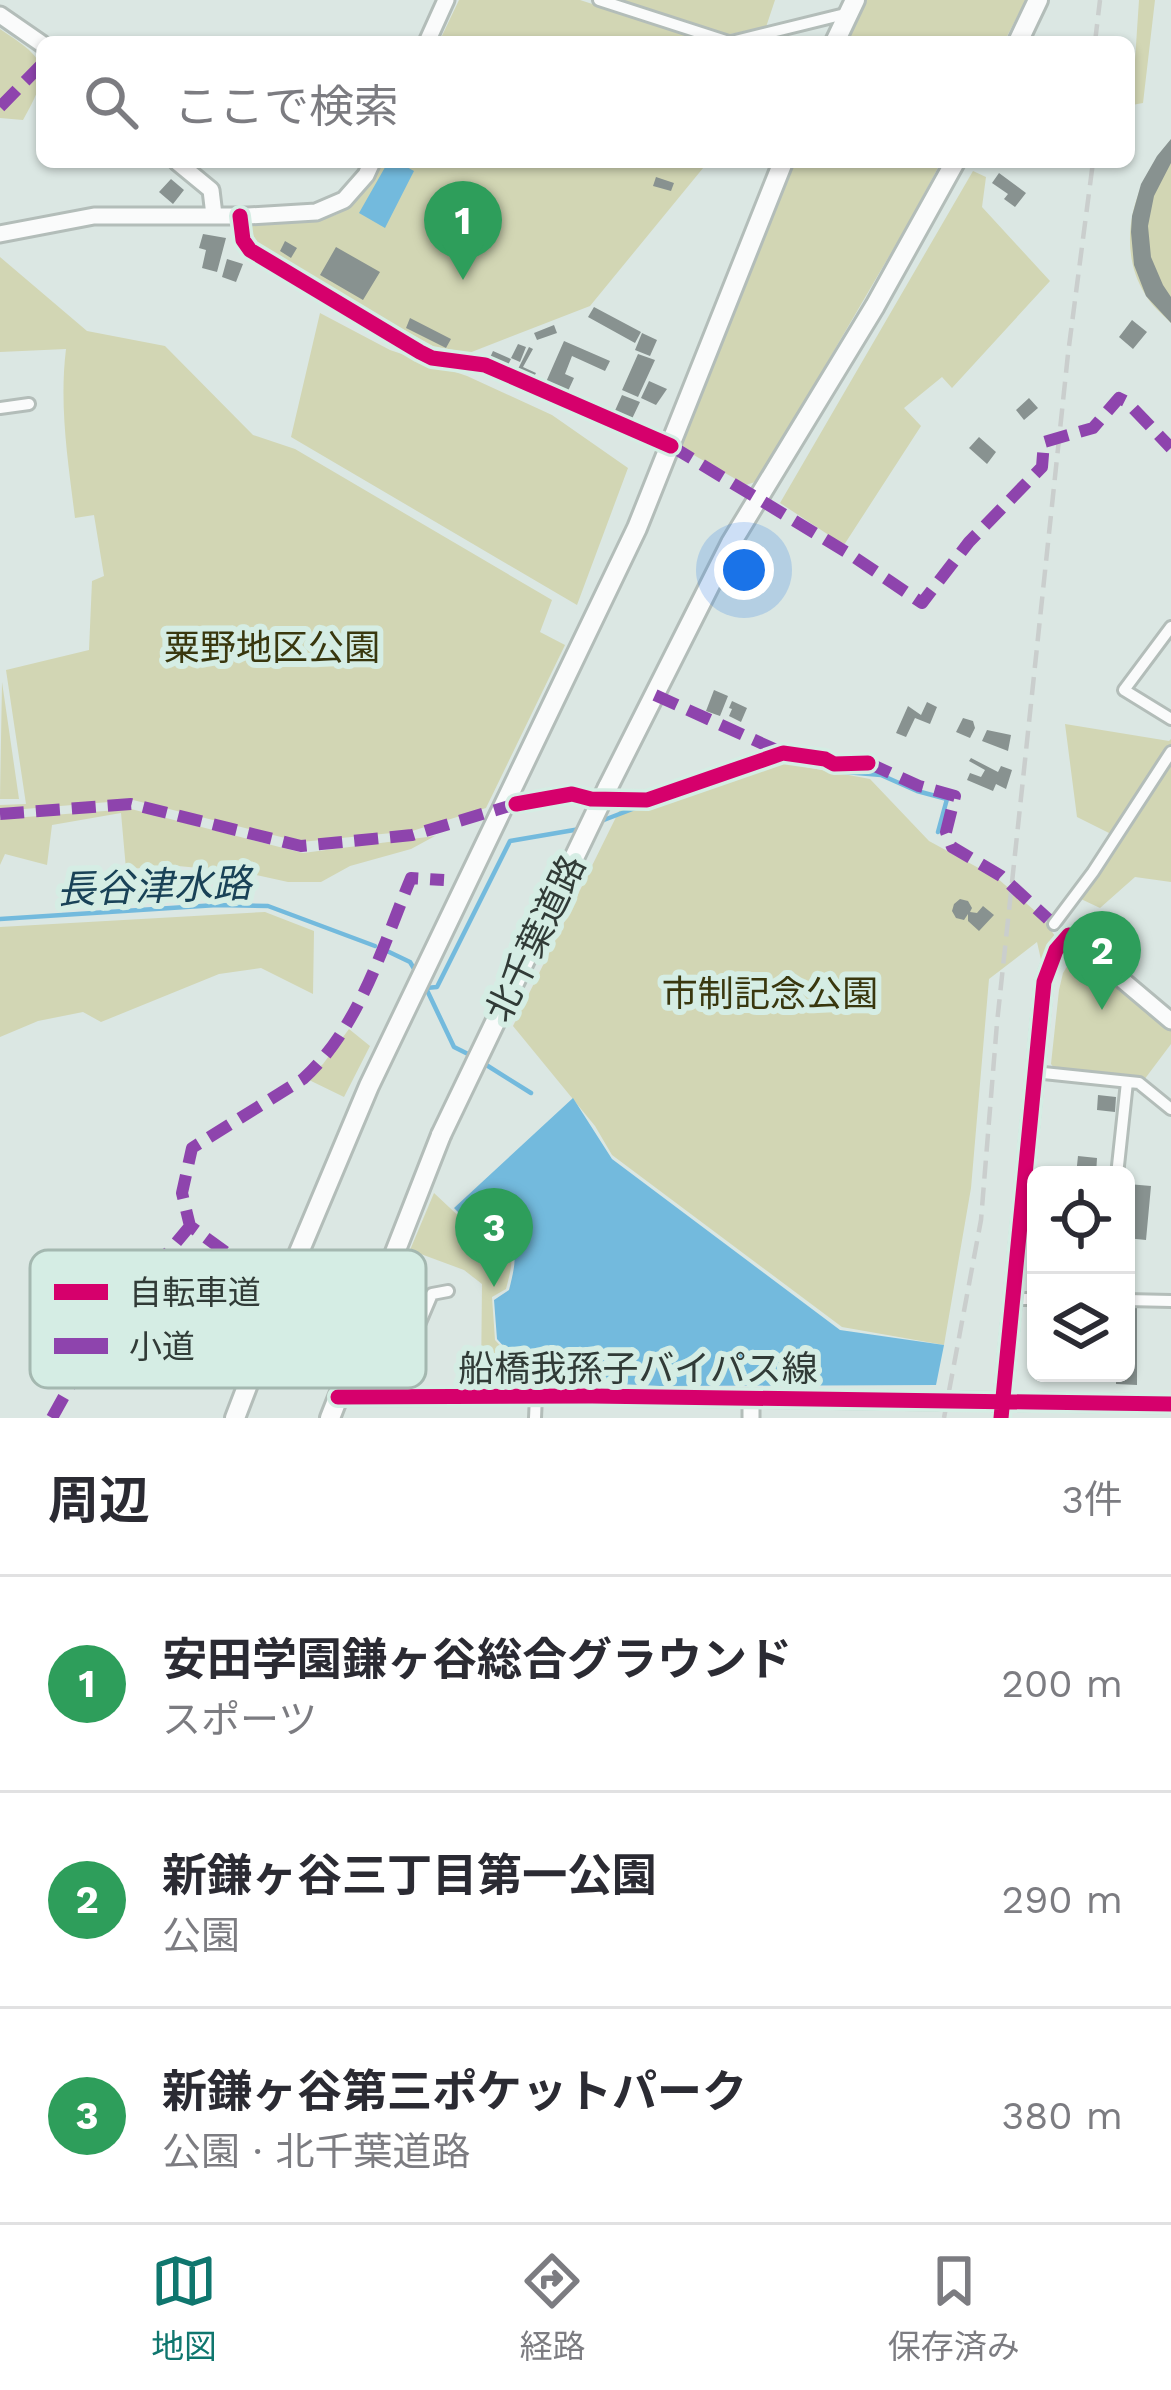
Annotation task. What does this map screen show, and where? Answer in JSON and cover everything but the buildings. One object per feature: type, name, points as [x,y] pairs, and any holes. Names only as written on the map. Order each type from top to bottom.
[{"type":"highway","points":[[1021,36],[1038,0]]},
{"type":"highway","points":[[839,36],[852,6]]},
{"type":"highway","points":[[299,1250],[369,1086],[637,528],[781,168]]},
{"type":"highway","name":"北千葉道路","points":[[396,1250],[441,1135],[708,585],[952,168]]},
{"type":"highway","points":[[235,1418],[246,1388]]},
{"type":"highway","name":"北千葉道路","points":[[330,1418],[342,1388]]},
{"type":"street","points":[[430,36],[446,0]]},
{"type":"street","points":[[599,0],[711,36]]},
{"type":"street","points":[[750,36],[852,6]]},
{"type":"street","points":[[0,15],[36,40]]},
{"type":"street","points":[[184,168],[211,190],[214,214]]},
{"type":"street","points":[[0,234],[94,216],[240,216],[330,208],[355,190],[368,168]]},
{"type":"street","points":[[240,216],[243,240],[250,250],[420,352],[432,358],[485,364],[671,446]]},
{"type":"street","points":[[0,408],[29,404]]},
{"type":"street","points":[[1171,627],[1124,690],[1171,719]]},
{"type":"street","points":[[1171,752],[1094,872],[1051,922],[1171,1021]]},
{"type":"street","points":[[516,804],[572,794],[647,800],[783,753],[834,764],[868,763]]},
{"type":"street","points":[[1002,1409],[1044,982],[1056,950],[1069,935]]},
{"type":"street","points":[[1034,1072],[1139,1083],[1171,1109]]},
{"type":"street","points":[[1118,1166],[1127,1082]]},
{"type":"street","points":[[426,1308],[432,1294],[448,1291]]},
{"type":"street","points":[[1012,1299],[1027,1299]]},
{"type":"street","points":[[1135,1300],[1171,1301]]},
{"type":"street","points":[[399,1388],[399,1396]]},
{"type":"street","points":[[535,1418],[536,1396]]},
{"type":"street","name":"船橋我孫子バイパス線","points":[[338,1397],[938,1401]]},
{"type":"street","points":[[751,1398],[751,1418]]},
{"type":"street","points":[[961,1401],[1002,1409],[1171,1404]]},
{"type":"green space","points":[[459,0],[580,0],[691,36],[442,36]]},
{"type":"green space","points":[[614,0],[775,0],[766,27],[725,35]]},
{"type":"green space","points":[[863,0],[1026,0],[1007,36],[846,36]]},
{"type":"green space","points":[[1139,0],[1155,0],[1143,103],[1135,104]]},
{"type":"green space","points":[[0,29],[36,58],[36,94],[23,120],[0,118]]},
{"type":"green space","points":[[1171,140],[1171,323],[1147,298],[1136,275],[1130,234],[1147,174]]},
{"type":"green space","points":[[379,168],[703,168],[590,306],[469,353],[433,346],[266,253],[248,222],[323,219],[350,207]]},
{"type":"green space","points":[[789,168],[938,168],[758,481],[746,485],[685,450],[681,441]]},
{"type":"green space","points":[[973,171],[986,177],[982,207],[1050,281],[952,388],[942,377],[904,408],[921,426],[844,545],[780,503]]},
{"type":"green space","name":"粟野地区公園","points":[[0,257],[87,331],[165,346],[253,435],[295,449],[552,600],[540,632],[565,645],[486,808],[412,831],[301,842],[133,800],[0,811],[0,805],[26,804],[6,670],[89,650],[92,581],[104,576],[94,515],[75,518],[64,412],[66,349],[0,352]]},
{"type":"green space","points":[[320,313],[390,350],[467,376],[552,415],[628,468],[577,605],[291,437]]},
{"type":"green space","points":[[2,682],[19,799],[0,799]]},
{"type":"green space","points":[[1065,724],[1171,739],[1171,882],[1135,877],[1100,908],[1081,899],[1119,838],[1077,817]]},
{"type":"green space","name":"市制記念公園","points":[[779,762],[870,779],[929,841],[997,878],[1042,917],[1057,939],[1042,964],[1037,942],[989,979],[971,1188],[944,1345],[842,1327],[612,1155],[595,1126],[513,1026],[619,811]]},
{"type":"green space","points":[[131,809],[303,853],[435,836],[411,849],[350,866],[321,882],[288,882],[178,866],[126,869],[121,813],[52,825],[47,865],[5,854],[0,865],[0,819]]},
{"type":"green space","points":[[265,912],[314,931],[313,994],[261,968],[219,974],[101,1022],[83,1012],[38,1021],[0,1037],[0,927]]},
{"type":"green space","points":[[1080,954],[1171,1031],[1171,1044],[1144,1080],[1055,1069],[1051,1064],[1063,973],[1074,955]]},
{"type":"green space","points":[[349,1029],[370,1046],[344,1097],[307,1079]]},
{"type":"green space","points":[[434,1193],[465,1222],[484,1223],[501,1239],[510,1251],[511,1265],[506,1289],[492,1297],[495,1340],[514,1360],[514,1380],[481,1379],[482,1284],[464,1270],[426,1256],[426,1250],[410,1250]]},
{"type":"water","points":[[385,168],[414,171],[385,228],[359,213]]},
{"type":"water","points":[[573,1098],[612,1159],[840,1330],[944,1345],[936,1385],[660,1386],[517,1379],[515,1359],[497,1339],[494,1300],[509,1290],[513,1250],[484,1221],[466,1220],[454,1208]]},
{"type":"waterway","points":[[819,763],[833,771],[881,775],[947,799],[938,832]]},
{"type":"waterway","points":[[596,823],[648,803]]},
{"type":"waterway","points":[[426,988],[437,987],[510,841],[580,829]]},
{"type":"waterway","name":"長谷津水路","points":[[0,919],[268,906],[375,946]]},
{"type":"waterway","name":"長谷津水路","points":[[387,951],[410,962],[416,972]]},
{"type":"waterway","name":"長谷津水路","points":[[425,986],[454,1047],[470,1055]]},
{"type":"waterway","name":"長谷津水路","points":[[480,1061],[531,1093]]},
{"type":"railway","points":[[1096,36],[1100,0]]},
{"type":"railway","points":[[944,1418],[981,1220],[997,1023],[1092,168]]},
{"type":"marked path","points":[[0,107],[36,70]]},
{"type":"marked path","points":[[671,446],[922,603],[969,542],[1042,467],[1044,442],[1093,428],[1119,398],[1171,448]]},
{"type":"marked path","points":[[655,695],[783,753]]},
{"type":"marked path","points":[[868,763],[955,796],[946,832],[952,847],[1001,876],[1048,919]]},
{"type":"marked path","points":[[0,814],[131,804],[301,846],[412,835],[516,804]]},
{"type":"marked path","points":[[223,1250],[190,1226],[182,1193],[192,1148],[303,1079],[323,1058],[368,985],[411,878],[444,880]]},
{"type":"marked path","points":[[170,1250],[190,1226]]},
{"type":"marked path","points":[[52,1418],[69,1388]]},
{"type":"cycle path","points":[[240,216],[243,240],[250,250],[420,352],[485,365],[671,446]]},
{"type":"cycle path","points":[[516,804],[572,794],[647,800],[783,753],[834,764],[868,763]]},
{"type":"cycle path","points":[[1001,1418],[1044,982],[1056,950],[1069,935]]},
{"type":"cycle path","points":[[338,1397],[1171,1404]]},
{"type":"place","name":"安田学園鎌ヶ谷総合グラウンド","points":[[463,280]]},
{"type":"place","name":"新鎌ヶ谷三丁目第一公園","points":[[1102,1010]]},
{"type":"place","name":"新鎌ヶ谷第三ポケットパーク","points":[[494,1287]]}]
